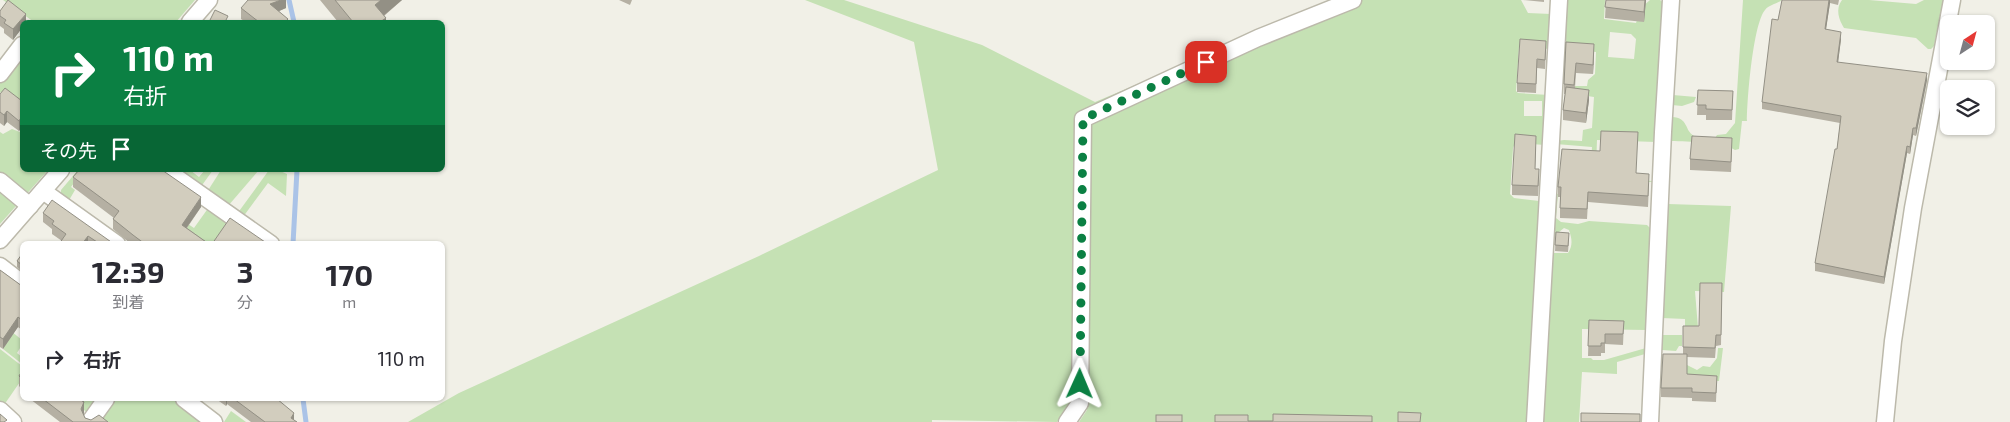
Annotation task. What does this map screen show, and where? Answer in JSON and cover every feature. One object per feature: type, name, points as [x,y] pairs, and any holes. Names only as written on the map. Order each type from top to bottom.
[{"type":"street","points":[[192,20],[209,0]]},
{"type":"street","points":[[1067,422],[1080,403],[1083,119],[1258,38],[1354,0]]},
{"type":"street","points":[[1535,422],[1559,0]]},
{"type":"street","points":[[1650,422],[1663,132],[1672,0]]},
{"type":"street","points":[[1885,422],[1893,341],[1913,208],[1952,0]]},
{"type":"street","points":[[0,74],[20,48]]},
{"type":"street","points":[[0,240],[59,172]]},
{"type":"street","points":[[169,172],[267,241]]},
{"type":"street","points":[[0,181],[30,206]]},
{"type":"street","points":[[43,191],[113,241]]},
{"type":"street","points":[[0,266],[20,281]]},
{"type":"street","points":[[91,420],[105,401]]},
{"type":"street","points":[[187,401],[214,422]]},
{"type":"street","points":[[0,410],[13,422]]},
{"type":"green space","points":[[3,0],[195,0],[178,20],[31,20]]},
{"type":"green space","points":[[805,0],[844,0],[982,45],[1095,102],[1337,0],[1521,0],[1528,13],[1551,14],[1550,49],[1519,47],[1516,91],[1518,93],[1549,95],[1545,145],[1515,143],[1513,148],[1510,194],[1514,198],[1548,202],[1552,193],[1558,194],[1556,218],[1561,222],[1578,224],[1589,221],[1647,225],[1651,229],[1647,330],[1582,329],[1582,358],[1604,360],[1646,348],[1645,354],[1617,362],[1617,374],[1582,372],[1579,422],[1079,422],[1087,410],[1089,145],[1073,401],[1057,422],[932,420],[932,422],[408,422],[459,393],[759,256],[938,170],[914,42]],"holes":[[[1524,101],[1542,101],[1542,116],[1524,116]],[[1564,228],[1569,230],[1571,245],[1568,253],[1553,253],[1550,250],[1554,236]]]},
{"type":"green space","points":[[1564,0],[1605,0],[1604,19],[1636,23],[1641,8],[1650,0],[1660,0],[1665,4],[1656,142],[1597,140],[1596,167],[1593,177],[1652,182],[1590,179],[1592,147],[1556,144],[1557,141],[1564,140],[1582,141],[1583,130],[1592,128],[1594,97],[1574,94],[1574,86],[1587,86],[1588,80],[1595,74],[1596,52],[1562,49]],"holes":[[[1610,32],[1631,34],[1636,39],[1634,59],[1608,57]]]},
{"type":"green space","points":[[1743,0],[1782,0],[1765,10],[1757,30],[1748,97],[1747,121],[1742,121],[1739,149],[1735,150],[1713,143],[1671,141],[1672,117],[1684,122],[1691,134],[1699,137],[1715,138],[1717,135],[1726,134],[1735,123]]},
{"type":"green space","points":[[1842,0],[1869,0],[1916,4],[1924,0],[1943,0],[1934,46],[1928,49],[1916,38],[1844,28],[1838,14]]},
{"type":"green space","points":[[20,57],[20,107],[0,92],[0,83]]},
{"type":"green space","points":[[1673,95],[1696,97],[1694,102],[1682,106],[1672,105]]},
{"type":"green space","points":[[12,129],[20,132],[20,172],[46,172],[0,224],[0,132],[3,134]]},
{"type":"green space","points":[[76,172],[82,172],[71,187],[75,190],[68,202],[61,196],[61,190]]},
{"type":"green space","points":[[177,172],[193,172],[199,177],[203,172],[212,172],[200,188]]},
{"type":"green space","points":[[220,172],[257,172],[228,206],[207,192]]},
{"type":"green space","points":[[268,172],[282,172],[287,174],[286,196],[268,183],[243,217],[237,214]]},
{"type":"green space","points":[[1668,204],[1731,206],[1724,292],[1695,291],[1698,328],[1685,328],[1685,319],[1662,318]]},
{"type":"green space","points":[[209,207],[231,223],[218,241],[194,241],[162,218],[173,214],[194,228]]},
{"type":"green space","points":[[6,327],[20,338],[20,348],[17,353],[20,355],[20,362],[3,349],[10,338]]},
{"type":"green space","points":[[1663,335],[1682,335],[1682,346],[1679,346],[1676,351],[1662,350]]},
{"type":"green space","points":[[1718,348],[1723,348],[1719,381],[1679,380],[1687,365],[1697,370],[1703,366],[1710,367],[1717,358]]},
{"type":"green space","points":[[0,349],[20,364],[20,382],[4,405],[0,401]]},
{"type":"green space","points":[[72,401],[97,401],[88,413]]},
{"type":"green space","points":[[112,401],[178,401],[206,422],[99,422]]},
{"type":"green space","points":[[231,411],[246,422],[224,422]]},
{"type":"building","points":[[8,0],[26,14],[13,29],[4,23],[6,20],[0,16],[0,11]]},
{"type":"building","points":[[248,0],[281,0],[270,4],[288,19],[256,20],[241,8]]},
{"type":"building","points":[[335,0],[381,0],[375,5],[386,18],[383,20],[351,20]]},
{"type":"building","points":[[1606,0],[1645,0],[1644,12],[1605,7]]},
{"type":"building","points":[[1782,0],[1829,0],[1825,29],[1841,32],[1837,62],[1927,73],[1916,128],[1913,128],[1910,147],[1907,146],[1884,277],[1815,263],[1835,149],[1837,149],[1841,116],[1762,102],[1772,19],[1778,20]]},
{"type":"building","points":[[215,10],[228,16],[226,20],[210,20]]},
{"type":"building","points":[[1520,39],[1546,41],[1545,60],[1537,59],[1536,84],[1517,83]]},
{"type":"building","points":[[1566,42],[1594,44],[1593,65],[1576,63],[1574,85],[1564,84]]},
{"type":"building","points":[[1566,87],[1589,90],[1586,113],[1563,110]]},
{"type":"building","points":[[5,88],[20,99],[19,121],[7,111],[4,115],[0,112],[0,94]]},
{"type":"building","points":[[1698,90],[1733,91],[1732,110],[1706,109],[1706,105],[1697,105]]},
{"type":"building","points":[[1601,131],[1638,132],[1636,173],[1649,174],[1648,196],[1588,192],[1587,209],[1560,208],[1561,187],[1558,187],[1562,149],[1600,151]]},
{"type":"building","points":[[1515,134],[1536,136],[1535,169],[1539,169],[1538,186],[1512,185]]},
{"type":"building","points":[[1692,136],[1732,138],[1731,162],[1690,159]]},
{"type":"building","points":[[77,172],[165,172],[201,197],[182,225],[205,241],[141,241],[113,219],[119,211],[73,177]]},
{"type":"building","points":[[52,200],[110,241],[96,241],[88,236],[84,241],[61,241],[66,234],[52,224],[54,221],[43,213]]},
{"type":"building","points":[[230,218],[264,241],[214,241]]},
{"type":"building","points":[[1556,232],[1569,233],[1568,246],[1555,245]]},
{"type":"building","points":[[0,270],[20,285],[20,318],[18,317],[3,339],[0,337]]},
{"type":"building","points":[[1700,283],[1722,283],[1721,335],[1716,335],[1715,348],[1683,347],[1683,326],[1699,326]]},
{"type":"building","points":[[1589,320],[1624,321],[1623,334],[1605,334],[1605,343],[1601,343],[1601,346],[1588,346]]},
{"type":"building","points":[[1663,354],[1687,354],[1687,374],[1717,376],[1716,393],[1692,392],[1692,388],[1661,388]]},
{"type":"building","points":[[46,401],[82,401],[84,402],[81,409],[85,418],[91,420],[99,415],[108,422],[73,422]]},
{"type":"building","points":[[237,401],[279,401],[294,413],[291,418],[297,422],[265,422]]},
{"type":"building","points":[[1398,412],[1421,413],[1420,422],[1398,422]]},
{"type":"building","points":[[1581,413],[1640,414],[1640,422],[1581,422]]},
{"type":"building","points":[[0,414],[7,420],[0,422]]},
{"type":"building","points":[[1273,414],[1372,416],[1372,422],[1215,422],[1215,415],[1248,415],[1248,421],[1273,421]]},
{"type":"building","points":[[1156,415],[1182,415],[1182,422],[1156,422]]},
{"type":"waterway","points":[[289,0],[294,20]]},
{"type":"waterway","points":[[293,241],[297,172]]},
{"type":"waterway","points":[[303,401],[306,422]]},
{"type":"route","points":[[1080,384],[1083,119],[1206,62]]}]
